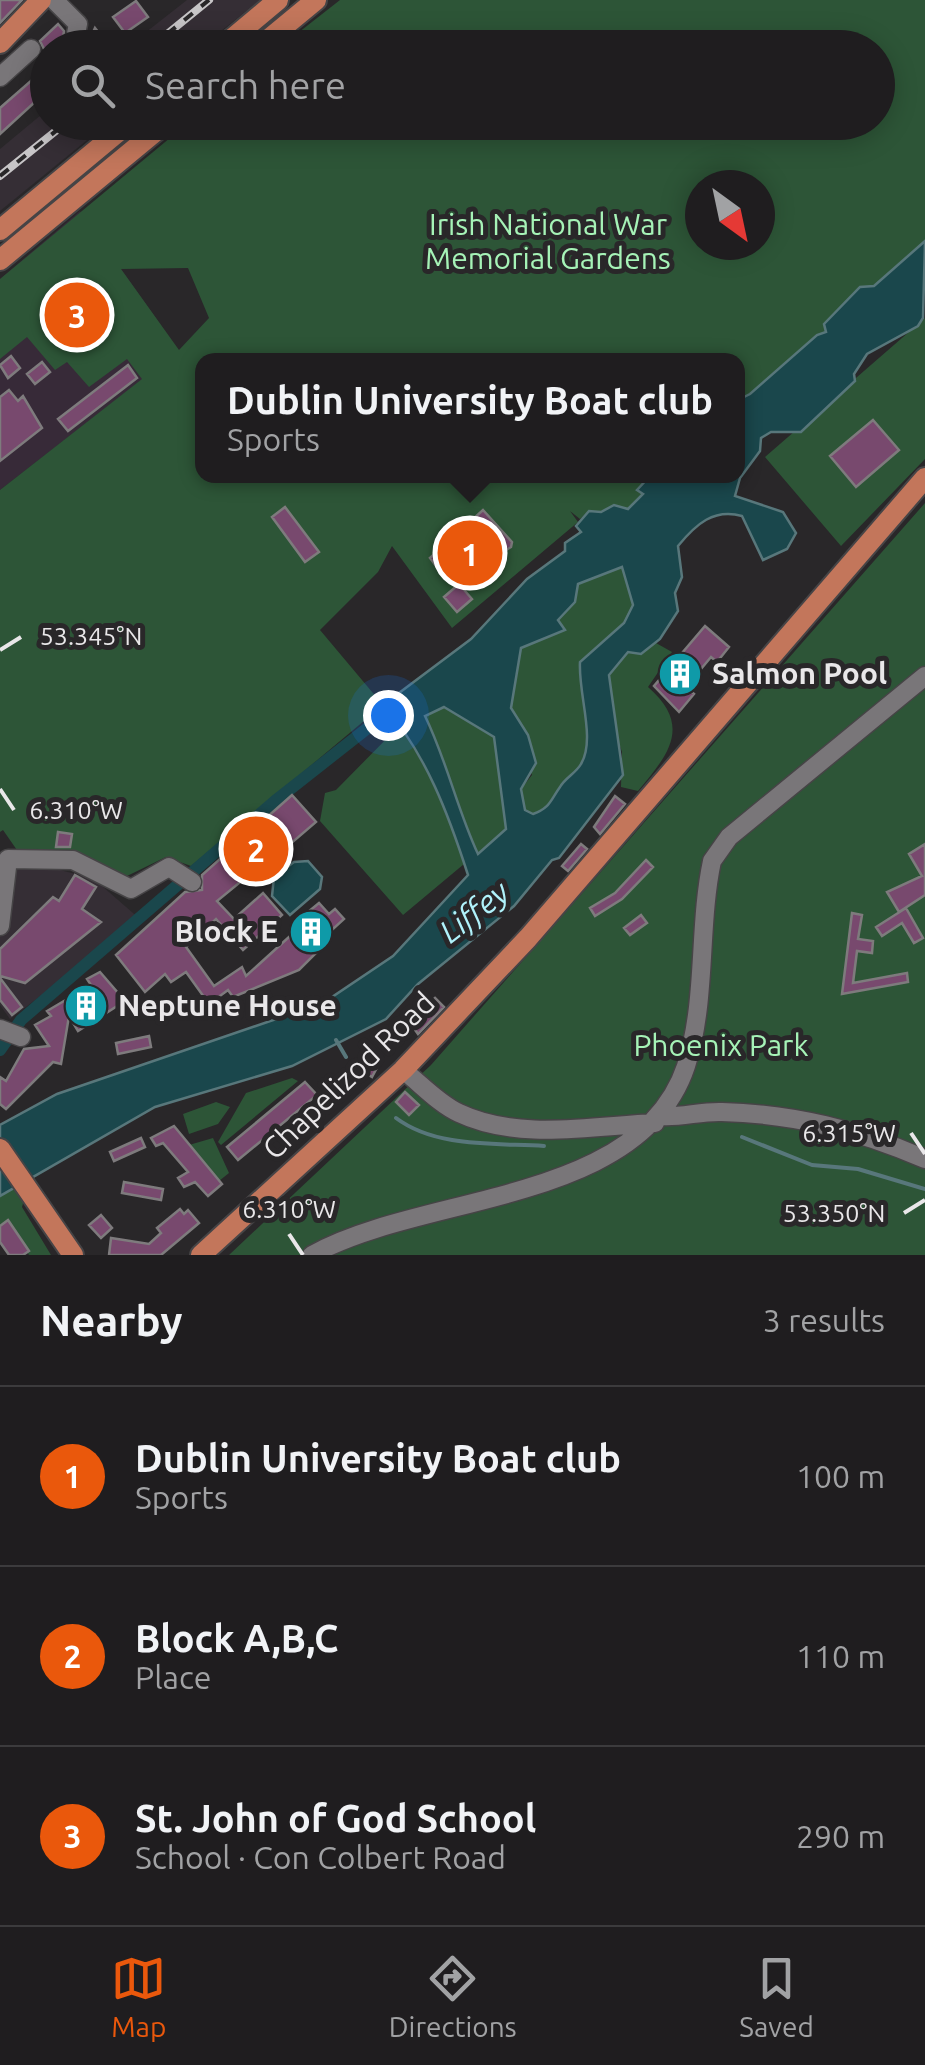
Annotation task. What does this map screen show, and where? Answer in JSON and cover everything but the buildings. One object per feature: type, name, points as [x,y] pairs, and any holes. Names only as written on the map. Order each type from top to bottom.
[{"type":"main road","points":[[0,42],[41,0]]},
{"type":"main road","points":[[242,30],[278,0]]},
{"type":"main road","points":[[280,30],[316,0]]},
{"type":"main road","points":[[0,230],[108,140]]},
{"type":"main road","points":[[0,260],[145,140]]},
{"type":"main road","name":"Chapelizod Road","points":[[201,1255],[403,1070],[628,824],[925,478]]},
{"type":"main road","points":[[0,1149],[73,1255]]},
{"type":"street","points":[[54,0],[78,24],[77,30]]},
{"type":"street","points":[[0,77],[30,49]]},
{"type":"street","points":[[312,1255],[347,1237],[442,1212],[586,1166],[627,1146],[657,1120],[676,1090],[691,1042],[712,861],[729,837],[925,676]]},
{"type":"street","points":[[0,926],[8,859],[72,860],[132,889],[163,868],[186,877]]},
{"type":"street","points":[[403,1070],[463,1115],[523,1130],[716,1112],[800,1117],[837,1125],[925,1159]]},
{"type":"shaded area","points":[[187,0],[260,0],[222,30],[149,30]]},
{"type":"shaded area","points":[[30,124],[30,140],[87,140],[0,211],[0,149]]},
{"type":"shaded area","points":[[80,211],[179,351],[0,490],[0,279]]},
{"type":"shaded area","points":[[0,867],[49,867],[94,879],[141,920],[10,1019],[0,1005]]},
{"type":"green space","name":"Irish National War Memorial Gardens","points":[[340,0],[925,0],[925,241],[874,286],[860,287],[825,324],[826,332],[817,335],[745,396],[745,353],[195,353],[195,483],[644,483],[638,489],[644,494],[628,509],[614,505],[601,512],[589,511],[580,519],[570,511],[578,522],[452,628],[392,546],[378,572],[320,630],[383,705],[191,866],[166,857],[127,876],[67,853],[19,853],[3,830],[0,832],[0,490],[142,379],[127,359],[89,387],[67,362],[55,370],[27,337],[0,359],[0,279],[168,140],[895,140],[895,30],[302,30]],"holes":[[[188,268],[209,318],[179,350],[121,269]]]},
{"type":"green space","points":[[925,318],[925,459],[841,546],[765,457]]},
{"type":"green space","name":"Phoenix Park","points":[[925,503],[925,1255],[229,1255],[431,1065]]},
{"type":"green space","points":[[622,566],[633,604],[624,623],[580,663],[587,729],[585,754],[549,804],[533,814],[525,810],[521,789],[532,775],[511,708],[521,648],[564,630],[558,620],[575,602],[578,584]]},
{"type":"green space","points":[[656,643],[672,652],[648,687],[662,701],[673,728],[666,753],[638,791],[621,787],[622,752],[614,729],[609,676],[628,652],[642,653]]},
{"type":"green space","points":[[444,707],[495,738],[506,829],[478,855],[425,716]]},
{"type":"green space","points":[[400,725],[444,801],[464,864],[403,915],[320,821],[325,793],[336,790]]},
{"type":"green space","points":[[292,1078],[298,1081],[221,1145],[218,1142],[246,1093]]},
{"type":"green space","points":[[216,1102],[230,1107],[218,1124],[189,1134],[183,1114]]},
{"type":"green space","points":[[213,1138],[229,1173],[219,1181],[189,1145]]},
{"type":"green space","points":[[14,1188],[51,1255],[29,1255],[7,1221],[0,1226],[0,1196]]},
{"type":"water","points":[[925,241],[923,318],[918,326],[867,354],[854,374],[855,381],[801,432],[771,432],[761,438],[760,451],[745,471],[745,396],[817,335],[826,332],[824,324],[860,287],[874,286]]},
{"type":"water","name":"Liffey","points":[[644,483],[739,483],[735,496],[783,512],[796,533],[787,549],[763,560],[742,516],[723,514],[706,520],[678,546],[682,577],[675,593],[678,611],[660,639],[641,654],[628,652],[609,675],[623,775],[559,858],[552,860],[514,906],[418,984],[386,1019],[292,1066],[155,1107],[0,1196],[0,1125],[57,1094],[323,1003],[393,956],[468,875],[424,764],[383,705],[471,639],[527,579],[565,551],[565,543],[581,532],[576,526],[589,511],[601,512],[614,505],[628,509],[643,494],[637,490]],"holes":[[[622,567],[633,605],[624,623],[580,662],[587,742],[579,767],[543,809],[533,814],[525,810],[521,789],[536,763],[528,735],[511,708],[521,648],[565,630],[558,620],[575,602],[578,584]],[[444,707],[494,737],[506,829],[478,854],[425,716]]]},
{"type":"water","points":[[308,861],[322,877],[320,889],[290,915],[272,896],[274,877],[294,862]]},
{"type":"waterway","points":[[0,1050],[21,1020],[275,801],[402,701]]},
{"type":"waterway","points":[[336,1040],[346,1057]]},
{"type":"waterway","points":[[396,1118],[412,1128],[447,1139],[544,1146]]},
{"type":"waterway","points":[[742,1137],[812,1165],[858,1169],[925,1189]]},
{"type":"railway","points":[[172,30],[209,0]]},
{"type":"railway","points":[[0,176],[45,140]]},
{"type":"place","name":"St. John of God School","points":[[77,315]]},
{"type":"place","name":"Dublin University Boat club","points":[[470,553]]},
{"type":"place","name":"Salmon Pool","points":[[680,674]]},
{"type":"place","name":"Block A,B,C","points":[[256,849]]},
{"type":"place","name":"Block E","points":[[311,932]]},
{"type":"place","name":"Neptune House","points":[[86,1006]]}]
